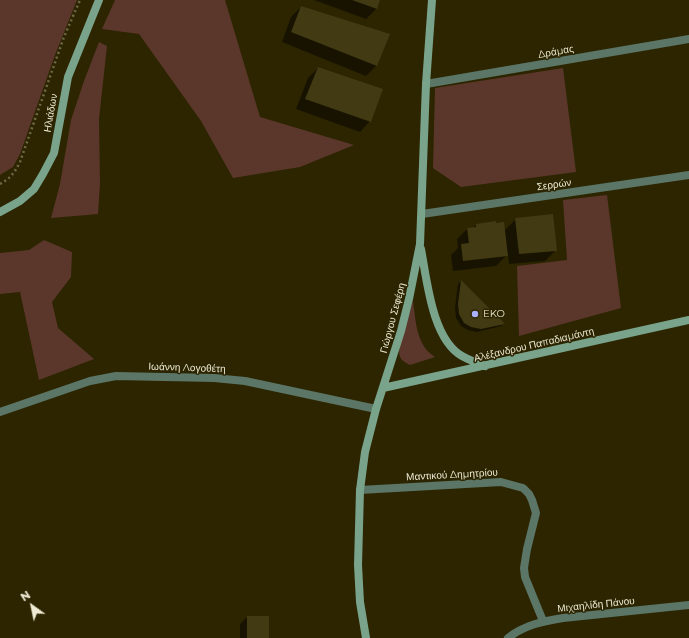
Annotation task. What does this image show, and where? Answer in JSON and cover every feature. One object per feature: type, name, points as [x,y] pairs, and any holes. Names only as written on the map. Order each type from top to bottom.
[{"type":"main road","name":"Ηλιάδων","points":[[0,212],[20,201],[34,188],[54,153],[68,77],[99,0]]},
{"type":"main road","name":"Γιώργου Σεφέρη","points":[[366,638],[360,602],[358,566],[360,490],[365,452],[376,409],[409,299],[420,244],[426,84],[432,0]]},
{"type":"main road","points":[[420,244],[434,312],[439,328],[452,348],[461,356],[485,366]]},
{"type":"main road","name":"Αλέξανδρου Παπαδιαμάντη","points":[[383,388],[689,320]]},
{"type":"street","name":"Δράμας","points":[[426,84],[689,39]]},
{"type":"street","name":"Σερρών","points":[[422,214],[689,176]]},
{"type":"street","name":"Ιωάννη Λογοθέτη","points":[[0,412],[90,381],[116,376],[214,378],[245,381],[376,409]]},
{"type":"street","name":"Μαντικού Δημητρίου","points":[[360,490],[501,482],[523,488],[529,494],[536,513],[527,549],[524,577],[543,622]]},
{"type":"street","name":"Μιχαηλίδη Πάνου","points":[[508,638],[516,632],[543,622],[563,618],[689,605]]},
{"type":"path","points":[[0,184],[8,180],[16,171],[20,162],[64,37],[80,0]]},
{"type":"shaded area","points":[[0,0],[77,0],[55,55],[20,154],[13,167],[0,175]]},
{"type":"shaded area","points":[[115,0],[225,0],[260,117],[354,145],[300,167],[233,178],[201,121],[139,34],[102,29]]},
{"type":"shaded area","points":[[99,42],[107,46],[99,119],[100,184],[98,214],[51,218],[60,184],[71,120]]},
{"type":"shaded area","points":[[563,68],[576,172],[461,187],[433,168],[435,88]]},
{"type":"shaded area","points":[[607,195],[621,308],[519,336],[517,266],[567,260],[563,200]]},
{"type":"shaded area","points":[[44,240],[72,252],[71,277],[52,302],[58,328],[94,359],[39,380],[20,292],[0,294],[0,253],[29,250]]},
{"type":"shaded area","points":[[413,301],[416,325],[420,340],[435,357],[410,365],[402,360],[399,352]]},
{"type":"building","points":[[352,0],[380,0],[377,9]]},
{"type":"building","points":[[301,6],[390,34],[377,66],[291,32]]},
{"type":"building","points":[[318,67],[383,89],[371,122],[305,99]]},
{"type":"building","points":[[553,214],[557,251],[519,254],[515,218]]},
{"type":"building","points":[[496,221],[496,223],[504,222],[508,256],[463,261],[461,244],[469,243],[467,228],[476,227],[476,224]]},
{"type":"building","points":[[461,280],[505,324],[481,329],[471,327],[464,323],[459,314],[458,304]]},
{"type":"building","points":[[247,616],[269,616],[269,638],[247,638]]},
{"type":"place","name":"EKO","points":[[475,314]]}]
